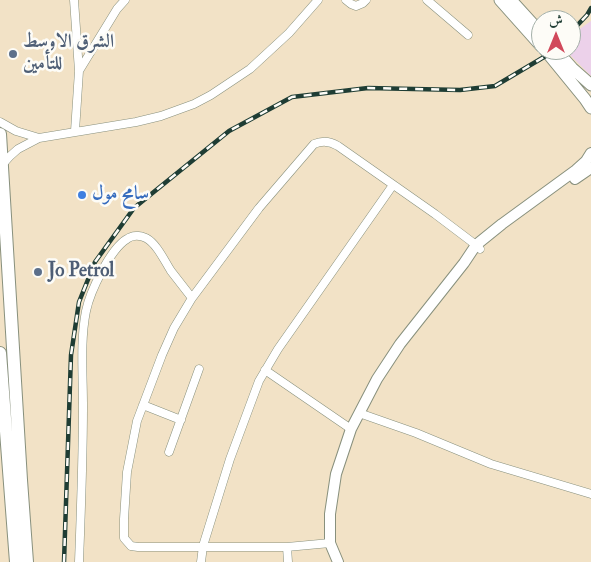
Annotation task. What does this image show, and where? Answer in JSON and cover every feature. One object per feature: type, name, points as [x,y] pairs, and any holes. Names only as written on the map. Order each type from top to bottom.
[{"type":"highway","points":[[0,134],[19,461],[27,562]]},
{"type":"highway","points":[[0,353],[16,562]]},
{"type":"main road","points":[[500,0],[531,35]]},
{"type":"main road","points":[[511,0],[531,22]]},
{"type":"main road","points":[[553,60],[591,108]]},
{"type":"main road","points":[[565,60],[591,85]]},
{"type":"street","points":[[74,0],[79,71],[76,131]]},
{"type":"street","points":[[79,71],[117,9],[125,0]]},
{"type":"street","points":[[2,165],[18,149],[39,138],[136,122],[194,104],[250,69],[289,33],[318,0]]},
{"type":"street","points":[[346,0],[356,6],[366,0]]},
{"type":"street","points":[[427,0],[468,35]]},
{"type":"street","points":[[0,122],[16,131],[39,138]]},
{"type":"street","points":[[330,543],[287,546],[138,547],[131,546],[124,538],[127,472],[135,428],[174,328],[192,298],[259,208],[314,144],[325,141],[332,142],[435,214],[478,247]]},
{"type":"street","points":[[338,562],[330,543],[330,514],[336,474],[351,429],[377,379],[400,344],[478,247],[502,224],[576,170],[586,161],[591,153]]},
{"type":"street","points":[[478,247],[591,168]]},
{"type":"street","points":[[201,562],[203,546],[254,390],[278,349],[393,185]]},
{"type":"street","points":[[79,562],[83,438],[83,337],[86,311],[93,289],[112,255],[121,244],[127,239],[138,236],[145,238],[157,249],[192,298]]},
{"type":"street","points":[[170,452],[199,369]]},
{"type":"street","points":[[265,370],[351,429]]},
{"type":"street","points":[[143,405],[181,420]]},
{"type":"street","points":[[358,413],[416,432],[491,464],[591,494]]},
{"type":"street","points":[[287,546],[288,562]]},
{"type":"shaded area","points":[[591,21],[591,76],[575,60],[581,60],[581,28]]},
{"type":"railway","points":[[581,21],[591,8]]},
{"type":"railway","points":[[64,562],[71,355],[79,302],[95,262],[134,208],[229,131],[292,97],[368,88],[460,90],[495,86],[539,60]]},
{"type":"place","name":"الشرق الاوسط للتأمين","points":[[13,54]]},
{"type":"place","name":"سامح مول","points":[[82,195]]},
{"type":"place","name":"Jo Petrol","points":[[38,272]]}]
